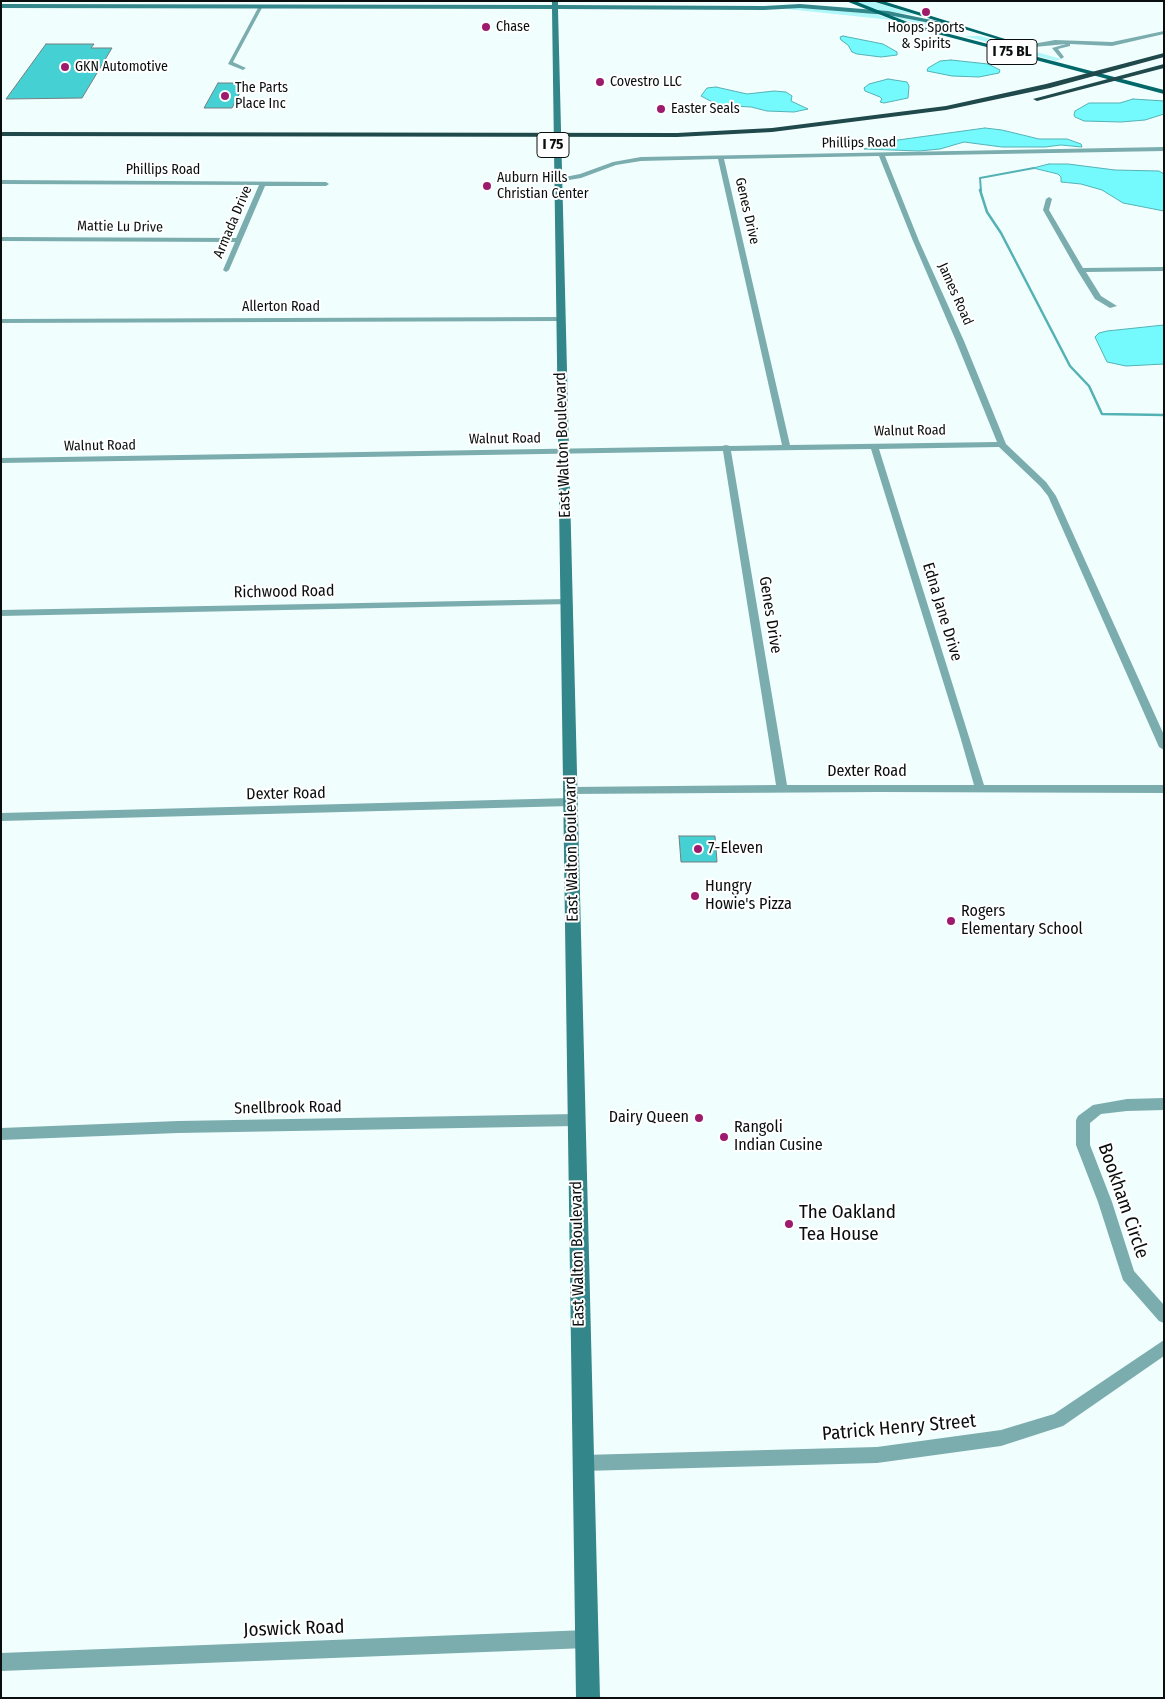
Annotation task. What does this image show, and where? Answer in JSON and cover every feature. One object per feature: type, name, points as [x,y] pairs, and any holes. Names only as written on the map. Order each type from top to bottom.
[{"type":"highway","name":"I 75","points":[[1,134],[677,135],[729,132],[820,125],[946,108],[1018,93],[1164,55]]},
{"type":"highway","points":[[1027,101],[1164,66]]},
{"type":"highway","points":[[932,119],[952,116]]},
{"type":"highway","points":[[735,141],[813,134]]},
{"type":"highway","points":[[1,141],[410,144]]},
{"type":"highway","points":[[660,144],[716,142]]},
{"type":"highway","name":"I 75","points":[[549,144],[568,145]]},
{"type":"main road","points":[[1,6],[555,4],[764,8],[825,5],[836,1]]},
{"type":"main road","name":"I 75 BL","points":[[850,1],[912,26],[1164,92]]},
{"type":"main road","name":"I 75 BL","points":[[875,1],[1024,46],[1164,85]]},
{"type":"main road","name":"East Walton Boulevard","points":[[555,4],[588,1698]]},
{"type":"main road","points":[[810,6],[874,12],[962,27]]},
{"type":"main road","points":[[764,8],[850,16],[912,26]]},
{"type":"main road","points":[[955,37],[960,34],[982,33]]},
{"type":"street","points":[[244,68],[230,63],[261,6]]},
{"type":"street","points":[[1024,46],[1055,42],[1077,44],[1118,43],[1164,32]]},
{"type":"street","points":[[1061,56],[1056,51],[1056,47],[1077,44]]},
{"type":"street","name":"Phillips Road","points":[[558,180],[581,176],[615,163],[641,159],[882,156],[1164,149]]},
{"type":"street","name":"James Road","points":[[882,156],[1002,444]]},
{"type":"street","name":"Genes Drive","points":[[720,157],[786,446]]},
{"type":"street","name":"Phillips Road","points":[[1,182],[326,184]]},
{"type":"street","name":"Armada Drive","points":[[226,270],[263,184]]},
{"type":"street","points":[[1049,199],[1046,210],[1080,270],[1098,297],[1113,306]]},
{"type":"street","name":"Mattie Lu Drive","points":[[1,238],[240,240]]},
{"type":"street","points":[[1080,270],[1164,269]]},
{"type":"street","name":"Allerton Road","points":[[1,322],[560,319]]},
{"type":"street","points":[[1002,444],[1043,484],[1063,518],[1164,747]]},
{"type":"street","name":"Walnut Road","points":[[1,461],[563,452],[726,447],[1002,444]]},
{"type":"street","name":"Edna Jane Drive","points":[[874,446],[980,788]]},
{"type":"street","name":"Genes Drive","points":[[726,447],[765,675],[782,789]]},
{"type":"street","name":"Richwood Road","points":[[1,612],[567,602]]},
{"type":"street","name":"Dexter Road","points":[[1,817],[782,789],[1164,789]]},
{"type":"street","name":"Bookham Circle","points":[[1164,1104],[1128,1105],[1098,1109],[1083,1120],[1083,1145],[1105,1202],[1128,1274],[1164,1316]]},
{"type":"street","name":"Snellbrook Road","points":[[1,1134],[178,1127],[576,1120]]},
{"type":"street","name":"Patrick Henry Street","points":[[582,1463],[877,1455],[1002,1438],[1058,1421],[1164,1346]]},
{"type":"street","name":"Joswick Road","points":[[1,1662],[588,1639]]},
{"type":"shaded area","points":[[854,1],[871,1],[916,15],[875,10]]},
{"type":"shaded area","points":[[787,7],[871,12],[892,20],[787,9]]},
{"type":"shaded area","points":[[888,15],[931,22],[965,31],[951,33]]},
{"type":"shaded area","points":[[965,36],[980,36],[1061,59],[1056,61]]},
{"type":"shaded area","points":[[840,37],[883,44],[897,52],[897,55],[881,57],[857,54],[852,52],[848,45],[841,40]]},
{"type":"shaded area","points":[[951,60],[988,64],[1000,70],[999,73],[979,77],[952,76],[927,71],[928,68],[940,61]]},
{"type":"shaded area","points":[[888,79],[907,82],[909,86],[908,98],[884,103],[880,102],[882,99],[880,97],[865,91],[864,88],[869,84]]},
{"type":"shaded area","points":[[716,87],[747,94],[774,91],[786,92],[792,96],[791,101],[808,109],[794,112],[767,111],[751,107],[718,105],[701,96],[707,88]]},
{"type":"shaded area","points":[[1133,99],[1164,101],[1164,114],[1145,120],[1121,122],[1084,121],[1074,115],[1075,111],[1089,103],[1120,103]]},
{"type":"shaded area","points":[[985,128],[1039,139],[1067,139],[1081,144],[1082,147],[1061,145],[1002,147],[964,142],[940,149],[919,151],[864,149],[898,140]]},
{"type":"shaded area","points":[[1049,164],[1068,164],[1115,170],[1159,171],[1164,174],[1164,211],[1123,203],[1102,190],[1081,184],[1061,182],[1061,177],[1058,174],[1033,168]]},
{"type":"shaded area","points":[[1164,325],[1164,364],[1126,366],[1107,362],[1095,337],[1099,333],[1107,331]]},
{"type":"building","name":"GKN Automotive","points":[[46,44],[94,44],[91,48],[112,48],[82,98],[6,99]]},
{"type":"building","name":"The Parts Place Inc","points":[[218,83],[245,83],[232,108],[204,108]]},
{"type":"building","name":"7-Eleven","points":[[679,836],[715,836],[717,862],[681,862]]},
{"type":"waterway","points":[[981,191],[980,178],[1034,168]]},
{"type":"waterway","points":[[980,190],[987,212],[1001,233],[1070,366],[1089,386],[1102,414],[1164,415]]},
{"type":"place","name":"Hoops Sports & Spirits","points":[[926,12]]},
{"type":"place","name":"Chase","points":[[486,27]]},
{"type":"place","name":"GKN Automotive","points":[[65,67]]},
{"type":"place","name":"Covestro LLC","points":[[600,82]]},
{"type":"place","name":"The Parts Place Inc","points":[[225,96]]},
{"type":"place","name":"Easter Seals","points":[[661,109]]},
{"type":"place","name":"Auburn Hills Christian Center","points":[[487,186]]},
{"type":"place","name":"7-Eleven","points":[[698,849]]},
{"type":"place","name":"Hungry Howie's Pizza","points":[[695,896]]},
{"type":"place","name":"Rogers Elementary School","points":[[951,921]]},
{"type":"place","name":"Dairy Queen","points":[[699,1118]]},
{"type":"place","name":"Rangoli Indian Cusine","points":[[724,1137]]},
{"type":"place","name":"The Oakland Tea House","points":[[789,1224]]}]
